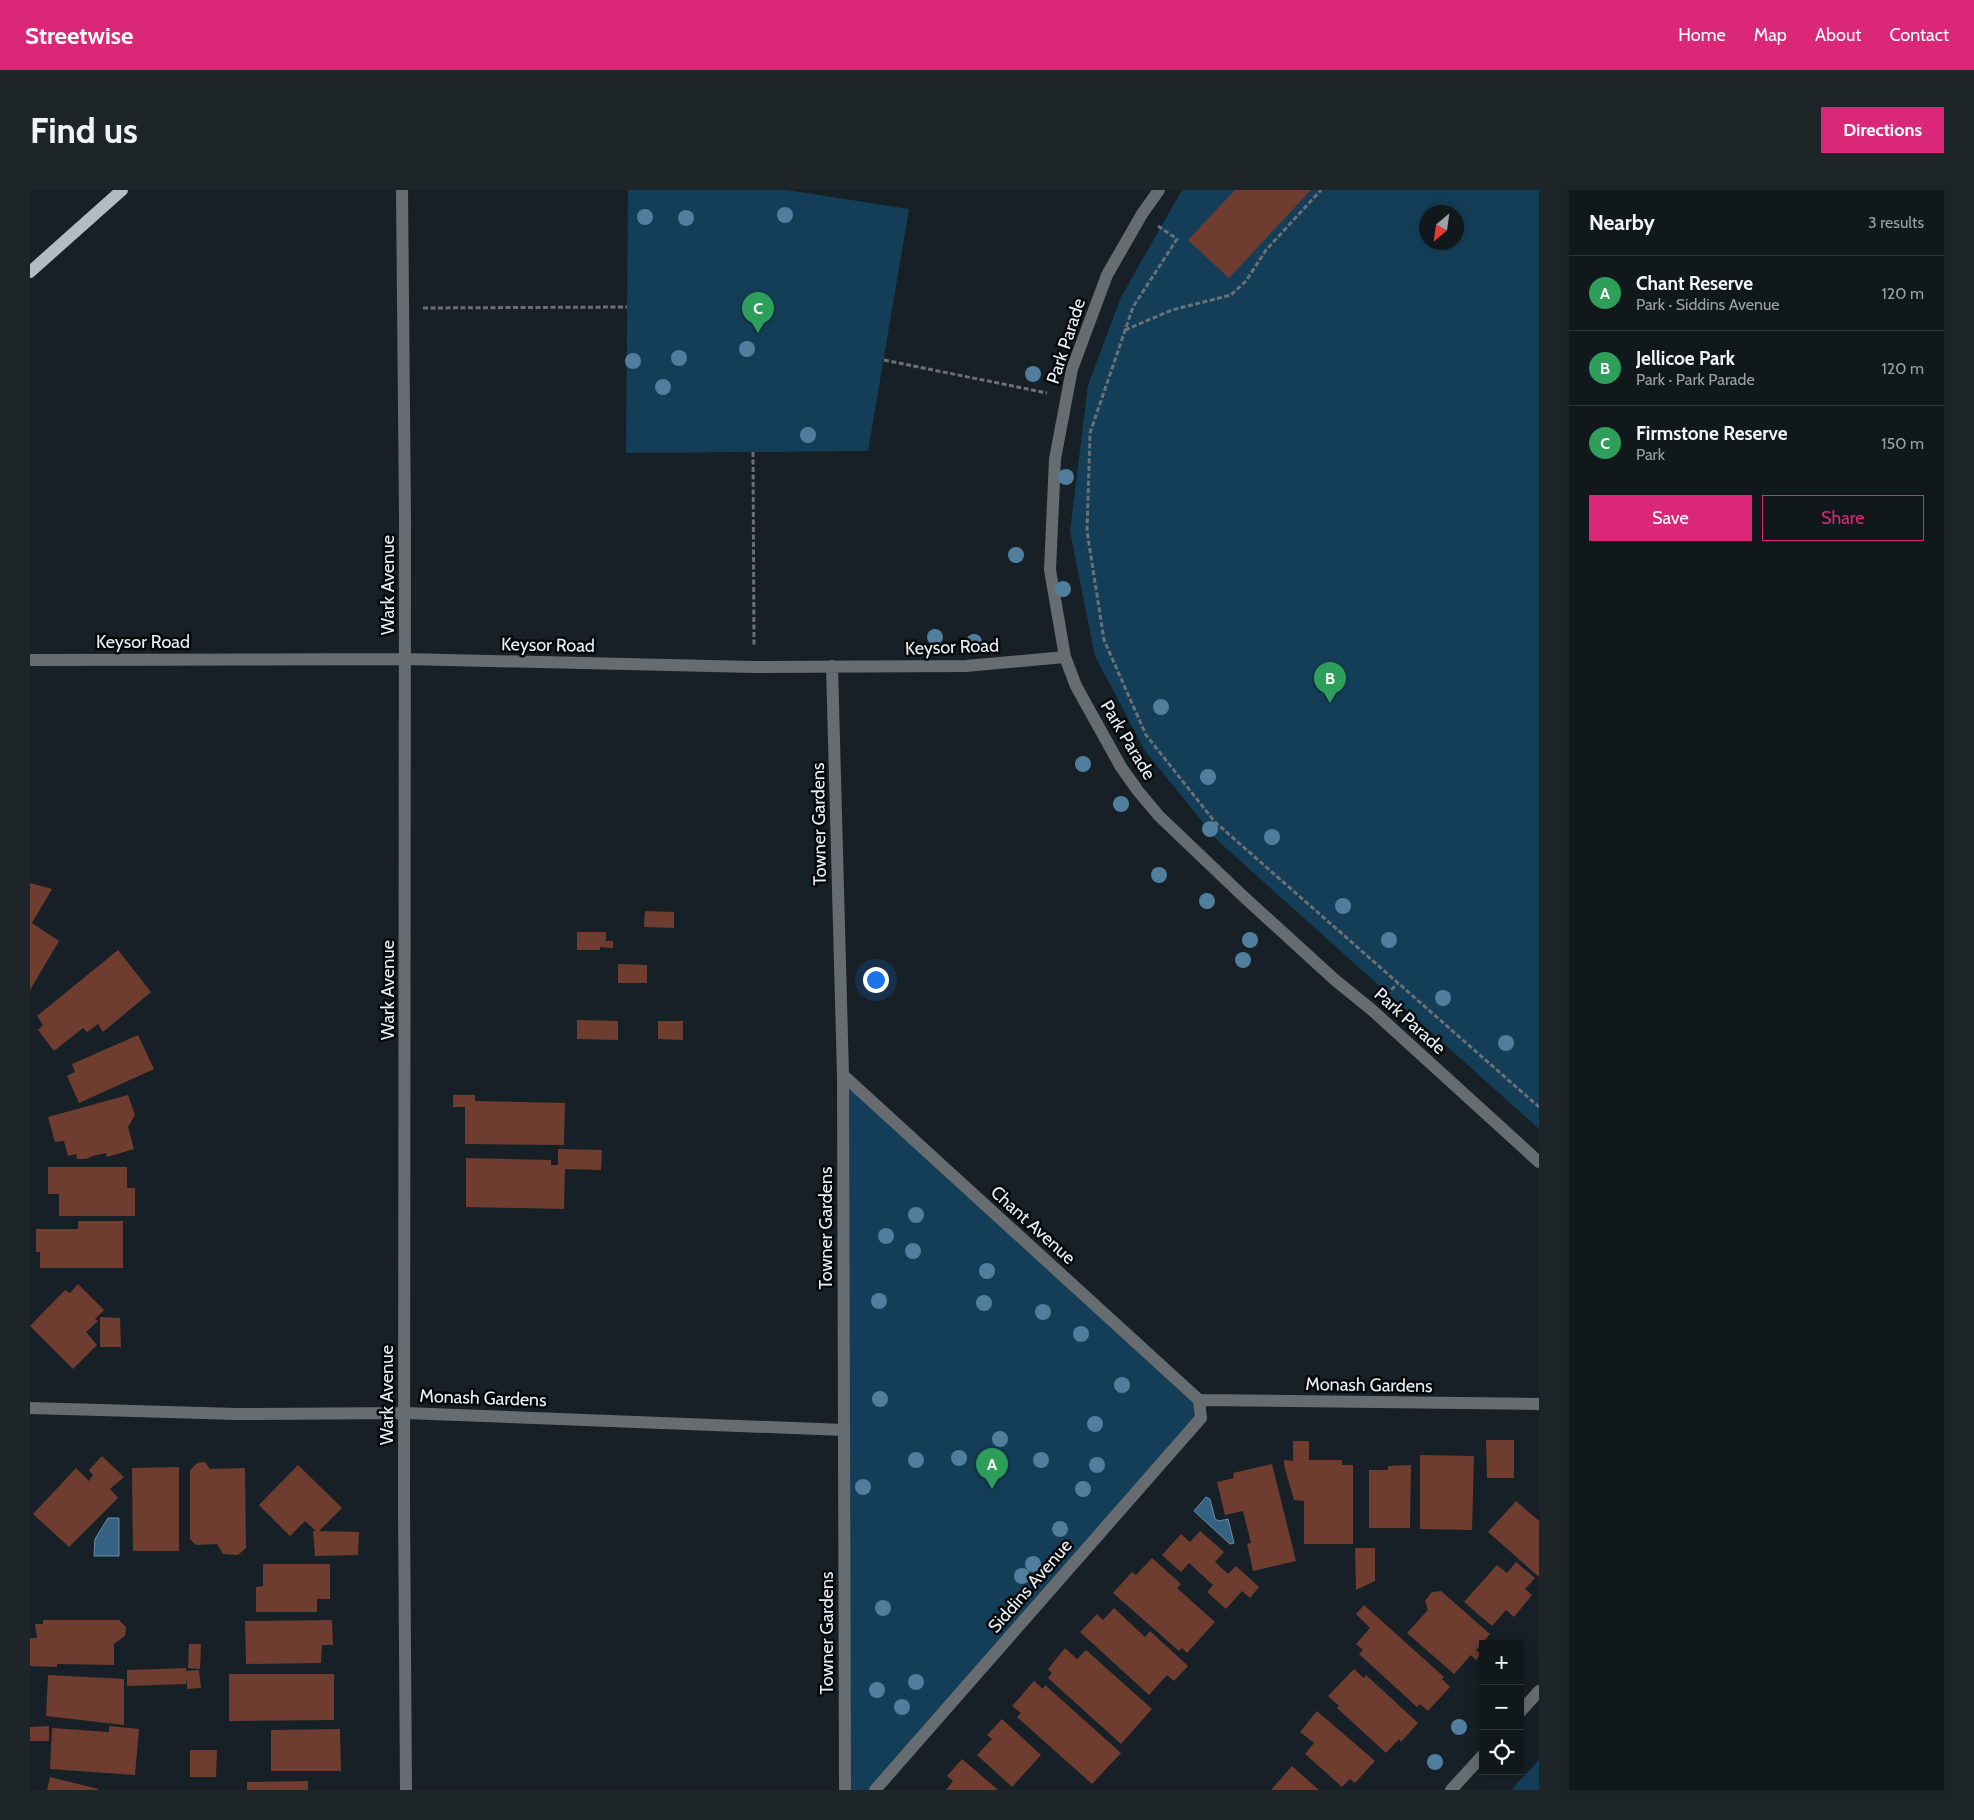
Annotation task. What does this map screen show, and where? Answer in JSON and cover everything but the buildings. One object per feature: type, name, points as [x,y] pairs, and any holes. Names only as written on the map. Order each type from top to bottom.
[{"type":"main road","points":[[31,270],[122,190]]},
{"type":"street","name":"Wark Avenue","points":[[402,190],[405,659],[406,1790]]},
{"type":"street","name":"Park Parade","points":[[1159,190],[1142,214],[1107,275],[1072,369],[1055,459],[1050,570],[1065,658],[1076,686],[1121,767],[1159,816],[1335,980],[1372,1010],[1539,1162]]},
{"type":"street","name":"Keysor Road","points":[[30,660],[405,659],[754,667],[966,666],[1065,658]]},
{"type":"street","name":"Towner Gardens","points":[[832,666],[843,1075],[845,1790]]},
{"type":"street","name":"Chant Avenue","points":[[843,1075],[1199,1400]]},
{"type":"street","name":"Monash Gardens","points":[[1199,1400],[1539,1404]]},
{"type":"street","name":"Siddins Avenue","points":[[875,1790],[1201,1418],[1199,1400]]},
{"type":"street","name":"Monash Gardens","points":[[30,1408],[237,1414],[405,1413],[844,1430]]},
{"type":"street","points":[[1524,1708],[1539,1691]]},
{"type":"street","points":[[1451,1790],[1479,1759]]},
{"type":"path","points":[[1125,331],[1172,310],[1231,295],[1246,280],[1266,250],[1321,190]]},
{"type":"path","points":[[1177,239],[1133,307],[1090,433],[1087,531],[1104,640],[1146,735],[1215,822],[1539,1107]]},
{"type":"path","points":[[403,308],[628,307]]},
{"type":"path","points":[[884,360],[1067,398]]},
{"type":"path","points":[[753,452],[754,667]]},
{"type":"shaded area","points":[[628,190],[787,190],[909,209],[868,451],[626,453]]},
{"type":"shaded area","points":[[1182,190],[1539,190],[1539,1129],[1218,841],[1145,751],[1095,656],[1070,531],[1088,385],[1121,297]]},
{"type":"shaded area","points":[[843,1075],[1199,1400],[1201,1418],[875,1790],[845,1790]]},
{"type":"shaded area","points":[[1206,1497],[1210,1499],[1215,1519],[1219,1521],[1228,1519],[1234,1543],[1230,1544],[1194,1511]]},
{"type":"shaded area","points":[[108,1518],[119,1518],[119,1556],[94,1556],[95,1539]]},
{"type":"shaded area","points":[[1539,1760],[1539,1790],[1511,1790]]},
{"type":"place","name":"Firmstone Reserve","points":[[758,333]]},
{"type":"place","name":"Jellicoe Park","points":[[1330,703]]},
{"type":"place","name":"Chant Reserve","points":[[992,1489]]}]
